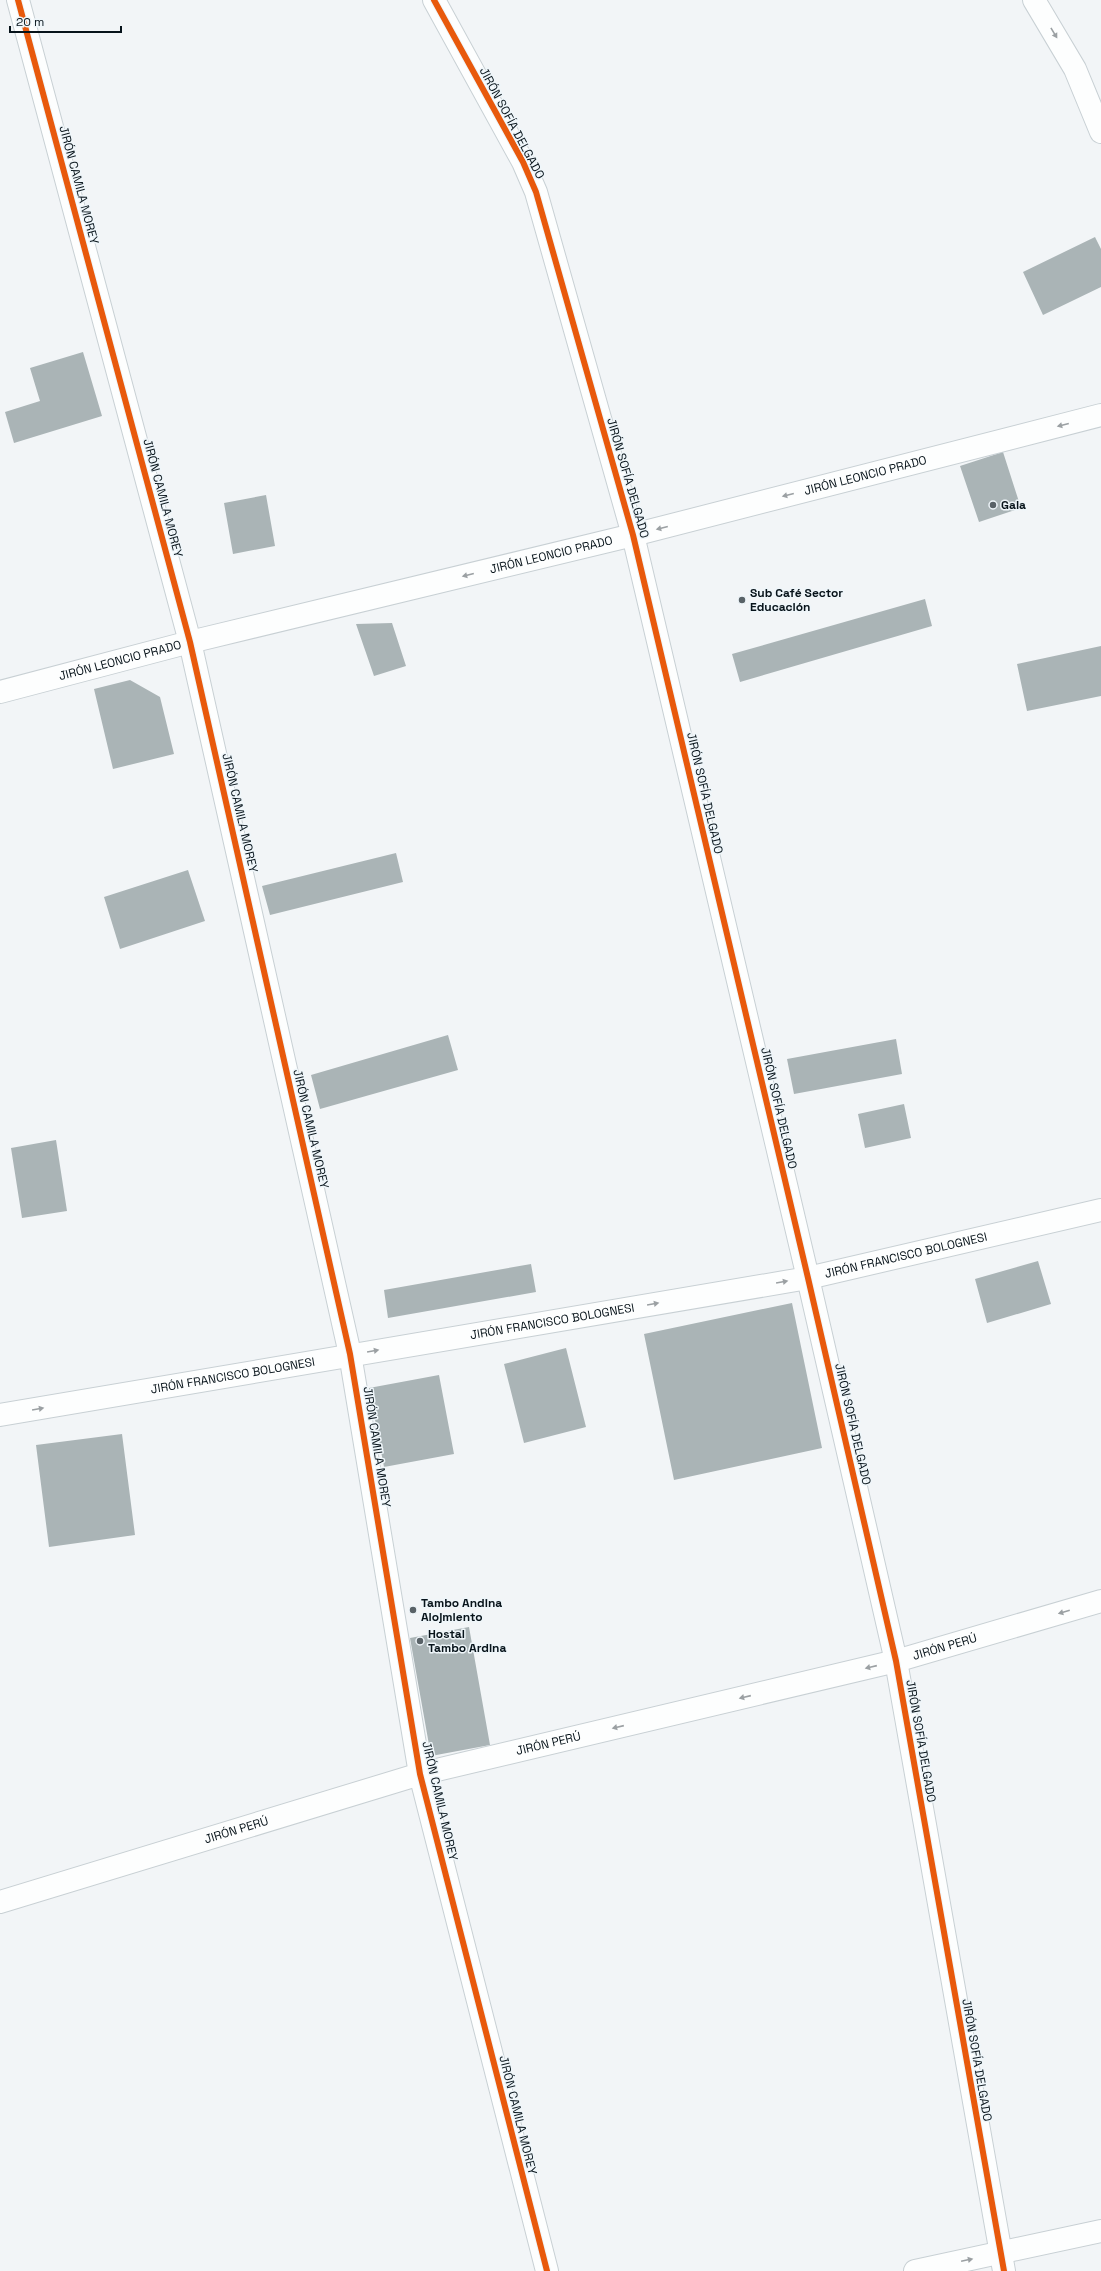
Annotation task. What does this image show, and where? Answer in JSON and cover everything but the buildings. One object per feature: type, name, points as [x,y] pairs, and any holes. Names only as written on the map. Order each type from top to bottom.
[{"type":"street","name":"JIRÓN CAMILA MOREY","points":[[18,0],[190,642],[350,1354],[420,1774],[547,2271]]},
{"type":"street","name":"JIRÓN SOFÍA DELGADO","points":[[434,0],[523,162],[536,192],[633,535],[808,1278],[896,1661],[1002,2262]]},
{"type":"street","points":[[1034,0],[1075,69],[1101,132]]},
{"type":"street","name":"JIRÓN LEONCIO PRADO","points":[[0,692],[190,642],[633,535],[1101,415]]},
{"type":"street","name":"JIRÓN FRANCISCO BOLOGNESI","points":[[0,1415],[350,1354],[808,1278],[1101,1210]]},
{"type":"street","name":"JIRÓN PERÚ","points":[[0,1902],[420,1774],[896,1661],[1101,1600]]},
{"type":"street","points":[[915,2271],[1002,2262],[1101,2231]]},
{"type":"cycle path","points":[[18,0],[190,642],[350,1354],[420,1774],[547,2271]]},
{"type":"cycle path","points":[[434,0],[523,162],[536,192],[633,535],[808,1278],[896,1661],[1004,2271]]},
{"type":"place","name":"Gala","points":[[993,505]]},
{"type":"place","name":"Sub Café Sector Educación","points":[[742,600]]},
{"type":"place","name":"Tambo Andina Alojmiento","points":[[413,1610]]},
{"type":"place","name":"Hostal Tambo Ardina","points":[[420,1641]]}]
